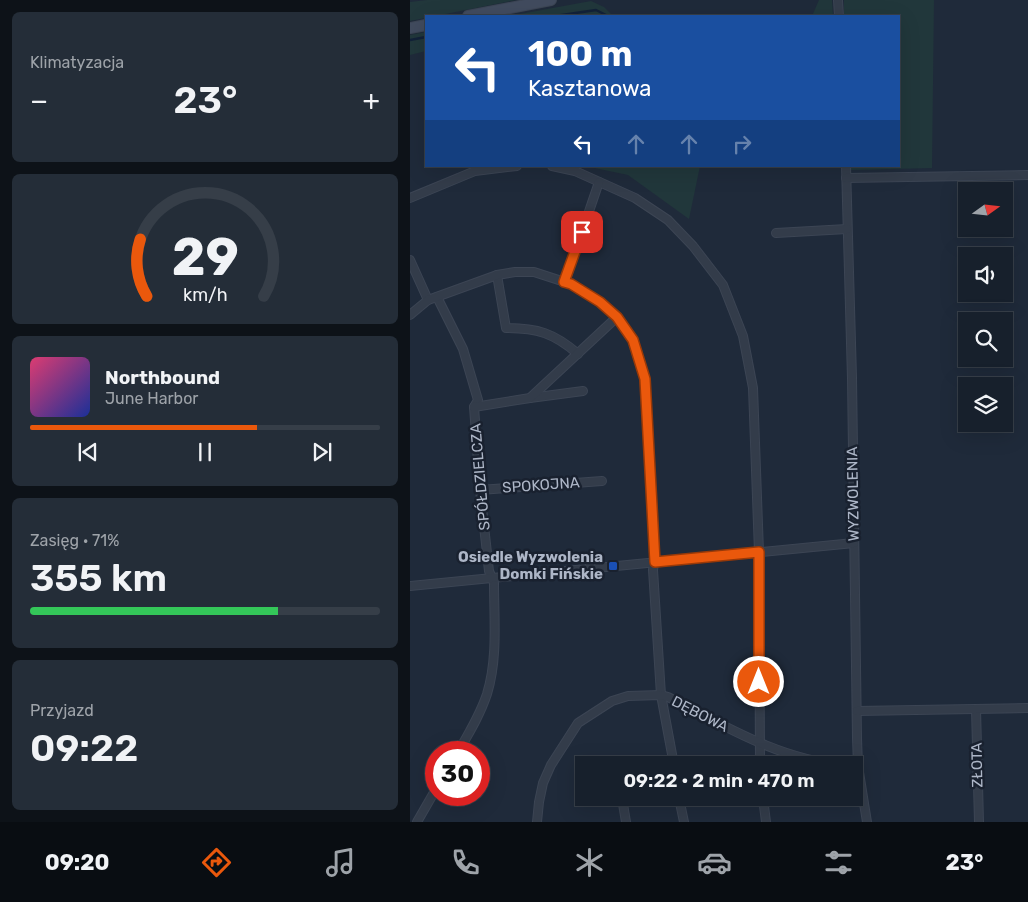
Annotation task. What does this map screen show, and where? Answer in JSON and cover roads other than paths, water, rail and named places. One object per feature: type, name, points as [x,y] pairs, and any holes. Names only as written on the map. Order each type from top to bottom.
[{"type":"main road","points":[[473,15],[551,0]]},
{"type":"main road","points":[[410,28],[425,24]]},
{"type":"street","points":[[838,0],[839,15]]},
{"type":"street","points":[[410,198],[475,171],[509,167]]},
{"type":"street","points":[[557,167],[575,171],[635,198],[668,220],[693,246],[723,285],[743,336],[753,388],[759,552],[760,756]]},
{"type":"street","name":"WYZWOLENIA","points":[[846,167],[857,711],[856,756]]},
{"type":"street","points":[[846,178],[1028,175]]},
{"type":"street","points":[[564,282],[599,182]]},
{"type":"street","points":[[776,232],[847,229]]},
{"type":"street","points":[[410,260],[428,300]]},
{"type":"street","points":[[410,316],[428,300],[497,275],[515,272],[534,272],[571,284],[600,302],[617,317],[633,340],[645,379],[655,562],[653,570],[661,695],[672,756]]},
{"type":"street","points":[[497,275],[506,328],[526,328],[545,333],[563,340],[578,354]]},
{"type":"street","name":"SPÓŁDZIELCZA","points":[[437,297],[463,349],[478,400],[474,407],[480,490],[489,571],[494,582],[494,658],[487,693],[477,719],[464,741]]},
{"type":"street","points":[[530,398],[617,317]]},
{"type":"street","name":"SPÓŁDZIELCZA","points":[[474,407],[583,392]]},
{"type":"street","name":"SPOKOJNA","points":[[480,490],[602,481]]},
{"type":"street","points":[[410,586],[854,543]]},
{"type":"street","name":"DĘBOWA","points":[[537,822],[538,802],[543,783],[551,765],[578,723],[612,701],[628,696],[661,695],[759,742],[798,756]]},
{"type":"street","points":[[857,711],[1028,708]]},
{"type":"street","name":"ZŁOTA","points":[[976,709],[979,822]]},
{"type":"street","name":"WYZWOLENIA","points":[[863,802],[867,822]]},
{"type":"street","points":[[417,822],[426,806]]},
{"type":"street","points":[[623,806],[626,822]]},
{"type":"street","points":[[681,806],[684,822]]},
{"type":"street","points":[[763,806],[766,822]]},
{"type":"waterway","points":[[562,15],[596,10],[606,15]]},
{"type":"waterway","points":[[410,40],[425,37]]},
{"type":"place","name":"Osiedle Wyzwolenia Domki Fińskie","points":[[613,566]]}]
